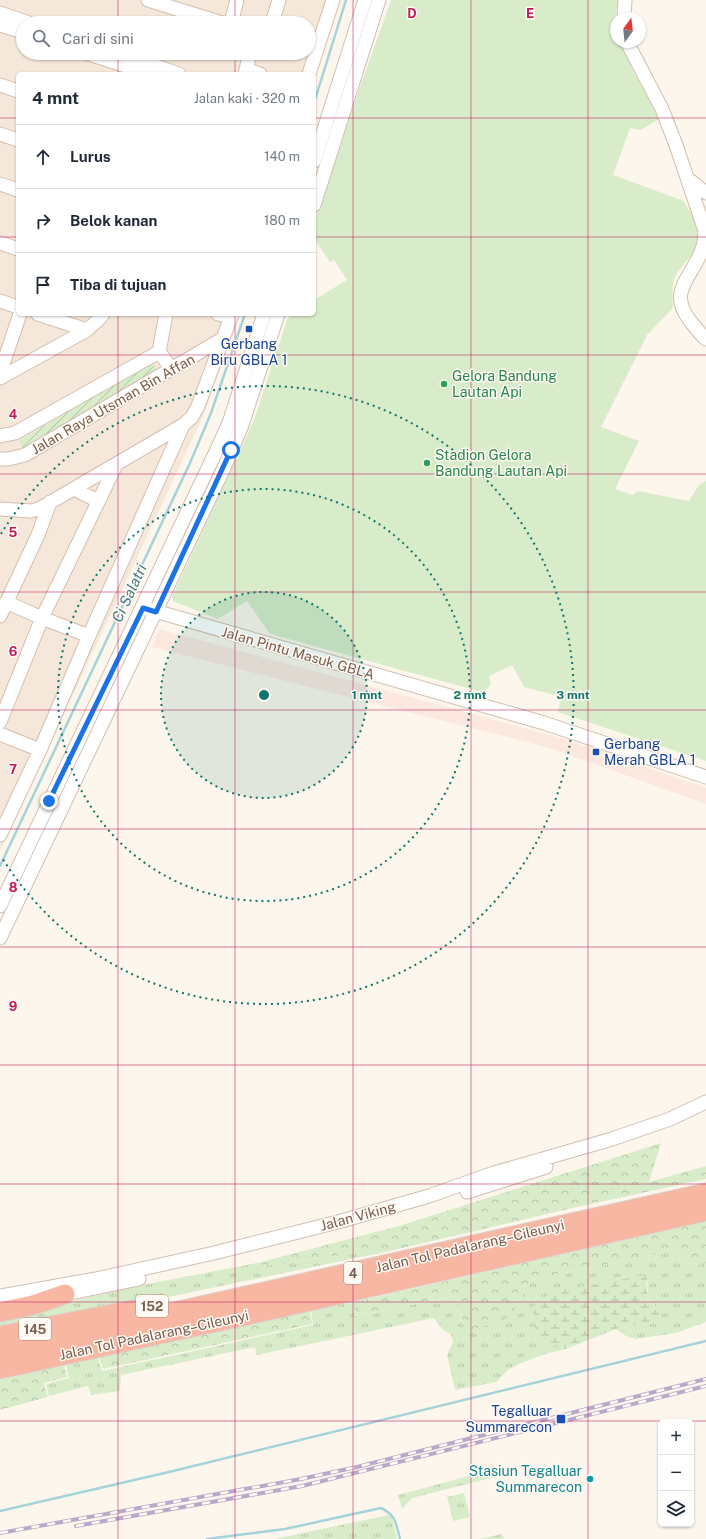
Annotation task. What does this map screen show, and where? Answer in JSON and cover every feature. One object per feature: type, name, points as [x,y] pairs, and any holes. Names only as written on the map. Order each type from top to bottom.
[{"type":"highway","name":"Jalan Tol Padalarang–Cileunyi","points":[[0,1368],[236,1308],[706,1193]]},
{"type":"highway","name":"Jalan Tol Padalarang–Cileunyi","points":[[0,1351],[236,1308],[706,1212]]},
{"type":"highway","name":"145","points":[[0,1312],[33,1305],[65,1294]]},
{"type":"highway","name":"152","points":[[70,1321],[153,1306],[236,1308]]},
{"type":"highway","name":"145","points":[[0,1336],[70,1321]]},
{"type":"street","points":[[148,0],[199,16]]},
{"type":"street","points":[[233,16],[237,0]]},
{"type":"street","points":[[274,16],[279,0]]},
{"type":"street","points":[[316,52],[333,0]]},
{"type":"street","points":[[316,155],[365,0]]},
{"type":"street","points":[[316,199],[379,0]]},
{"type":"street","points":[[624,0],[624,12]]},
{"type":"street","points":[[0,13],[16,19]]},
{"type":"street","points":[[0,25],[16,30]]},
{"type":"street","points":[[630,48],[662,109],[676,145],[705,231],[701,253],[685,280],[681,293],[681,306],[685,315],[706,339]]},
{"type":"street","points":[[108,60],[145,72]]},
{"type":"street","points":[[138,60],[173,72]]},
{"type":"street","points":[[245,72],[248,60]]},
{"type":"street","points":[[310,72],[314,60]]},
{"type":"street","points":[[0,85],[16,90]]},
{"type":"street","points":[[0,134],[16,139]]},
{"type":"street","points":[[687,178],[706,193]]},
{"type":"street","points":[[0,184],[16,189]]},
{"type":"street","points":[[0,243],[16,248]]},
{"type":"street","points":[[0,301],[16,306]]},
{"type":"street","points":[[0,373],[19,316]]},
{"type":"street","points":[[44,316],[87,330]]},
{"type":"street","points":[[0,378],[87,330],[101,316]]},
{"type":"street","points":[[166,316],[160,352],[172,369]]},
{"type":"street","points":[[0,509],[34,511],[183,425],[192,417],[198,406],[222,339],[227,316]]},
{"type":"street","points":[[0,906],[223,437],[230,420],[263,316]]},
{"type":"street","points":[[0,938],[156,612],[239,431],[277,316]]},
{"type":"street","name":"Jalan Raya Utsman Bin Affan","points":[[0,459],[8,459],[25,455],[222,339]]},
{"type":"street","name":"Jalan Raya Utsman Bin Affan","points":[[0,436],[15,433],[160,352]]},
{"type":"street","points":[[0,836],[40,750],[183,425]]},
{"type":"street","points":[[0,722],[42,618],[116,465]]},
{"type":"street","points":[[74,489],[98,501]]},
{"type":"street","points":[[0,616],[43,522],[50,502]]},
{"type":"street","points":[[25,511],[43,522]]},
{"type":"street","points":[[6,602],[89,636]]},
{"type":"street","name":"Jalan Pintu Masuk GBLA","points":[[143,608],[544,723],[706,777]]},
{"type":"street","points":[[0,734],[40,750]]},
{"type":"street","name":"Jalan Viking","points":[[0,1296],[111,1276],[214,1253],[338,1222],[429,1196],[494,1173],[612,1139],[670,1119],[706,1102]]},
{"type":"street","name":"Jalan Viking","points":[[0,1304],[98,1288],[250,1253],[408,1210],[659,1131],[706,1112]]},
{"type":"shaded area","points":[[0,0],[340,0],[316,75],[316,72],[16,72],[16,316],[239,316],[204,414],[0,851]]},
{"type":"shaded area","points":[[159,629],[561,738],[706,788],[706,804],[550,748],[152,647]]},
{"type":"green space","name":"Gelora Bandung Lautan Api","points":[[391,0],[619,0],[616,12],[610,12],[610,48],[623,48],[632,69],[659,119],[641,130],[630,128],[613,175],[684,201],[695,222],[698,231],[698,241],[693,253],[675,277],[673,288],[673,308],[647,335],[601,427],[639,441],[615,489],[632,495],[638,491],[689,501],[699,485],[706,481],[706,761],[558,712],[561,697],[524,687],[512,665],[489,676],[491,683],[486,691],[482,692],[270,634],[247,601],[218,619],[173,601],[172,597],[254,420],[287,320],[290,316],[316,316],[316,299],[347,280],[334,260],[330,262],[316,241],[316,217]]},
{"type":"green space","points":[[151,361],[157,370],[24,450],[19,441]]},
{"type":"green space","points":[[661,1143],[649,1182],[706,1166],[706,1179],[568,1209],[390,1251],[362,1252],[265,1266],[257,1263],[399,1226]]},
{"type":"green space","points":[[706,1221],[706,1263],[691,1266],[676,1250],[534,1279],[524,1287],[521,1300],[513,1312],[502,1322],[465,1331],[456,1296],[354,1316],[355,1302]]},
{"type":"green space","points":[[676,1250],[691,1266],[706,1263],[706,1322],[676,1333],[635,1339],[626,1336],[616,1329],[652,1323],[661,1311],[654,1305],[648,1295],[648,1281],[537,1338],[566,1349],[545,1354],[519,1364],[508,1370],[496,1382],[455,1390],[447,1355],[453,1342],[451,1334],[443,1330],[434,1318],[257,1355],[255,1347],[121,1375],[120,1391],[91,1395],[88,1386],[49,1396],[46,1384],[69,1378],[66,1365],[98,1358],[102,1371],[313,1325],[311,1309],[355,1302],[355,1316],[457,1296],[462,1322],[521,1300],[524,1287],[534,1279]]},
{"type":"green space","points":[[390,1251],[0,1332],[0,1318],[137,1286],[257,1263],[265,1266],[362,1252]]},
{"type":"green space","points":[[646,1275],[646,1289],[650,1300],[662,1312],[652,1323],[616,1329],[566,1349],[537,1338],[533,1307],[551,1292]]},
{"type":"green space","points":[[310,1309],[312,1324],[103,1369],[99,1357]]},
{"type":"green space","points":[[64,1365],[67,1377],[44,1383],[48,1397],[0,1410],[0,1380]]},
{"type":"green space","points":[[499,1468],[502,1475],[412,1498],[402,1509],[398,1495]]},
{"type":"green space","points":[[464,1493],[470,1517],[453,1521],[447,1497]]},
{"type":"green space","points":[[389,1515],[392,1518],[397,1539],[274,1539]]},
{"type":"green space","points":[[502,1534],[504,1539],[480,1539]]},
{"type":"waterway","name":"Ci Salatri","points":[[316,97],[346,0]]},
{"type":"waterway","name":"Ci Salatri","points":[[0,866],[190,463],[211,413],[244,316]]},
{"type":"waterway","points":[[0,1511],[169,1472],[706,1341]]},
{"type":"waterway","points":[[207,1539],[285,1529],[381,1508],[390,1514],[395,1520],[400,1539]]},
{"type":"railway","points":[[0,1533],[301,1479],[357,1467],[706,1379]]},
{"type":"railway","points":[[76,1526],[302,1486],[706,1386]]},
{"type":"place","name":"Gerbang Biru GBLA 1","points":[[249,329]]},
{"type":"place","name":"Gelora Bandung Lautan Api","points":[[444,384]]},
{"type":"place","name":"Stadion Gelora Bandung Lautan Api","points":[[427,463]]},
{"type":"place","name":"Gerbang Merah GBLA 1","points":[[596,752]]},
{"type":"place","name":"Tegalluar Summarecon","points":[[561,1419]]},
{"type":"place","name":"Stasiun Tegalluar Summarecon","points":[[590,1479]]},
{"type":"route","points":[[49,801],[143,608],[156,612],[231,450]]}]
